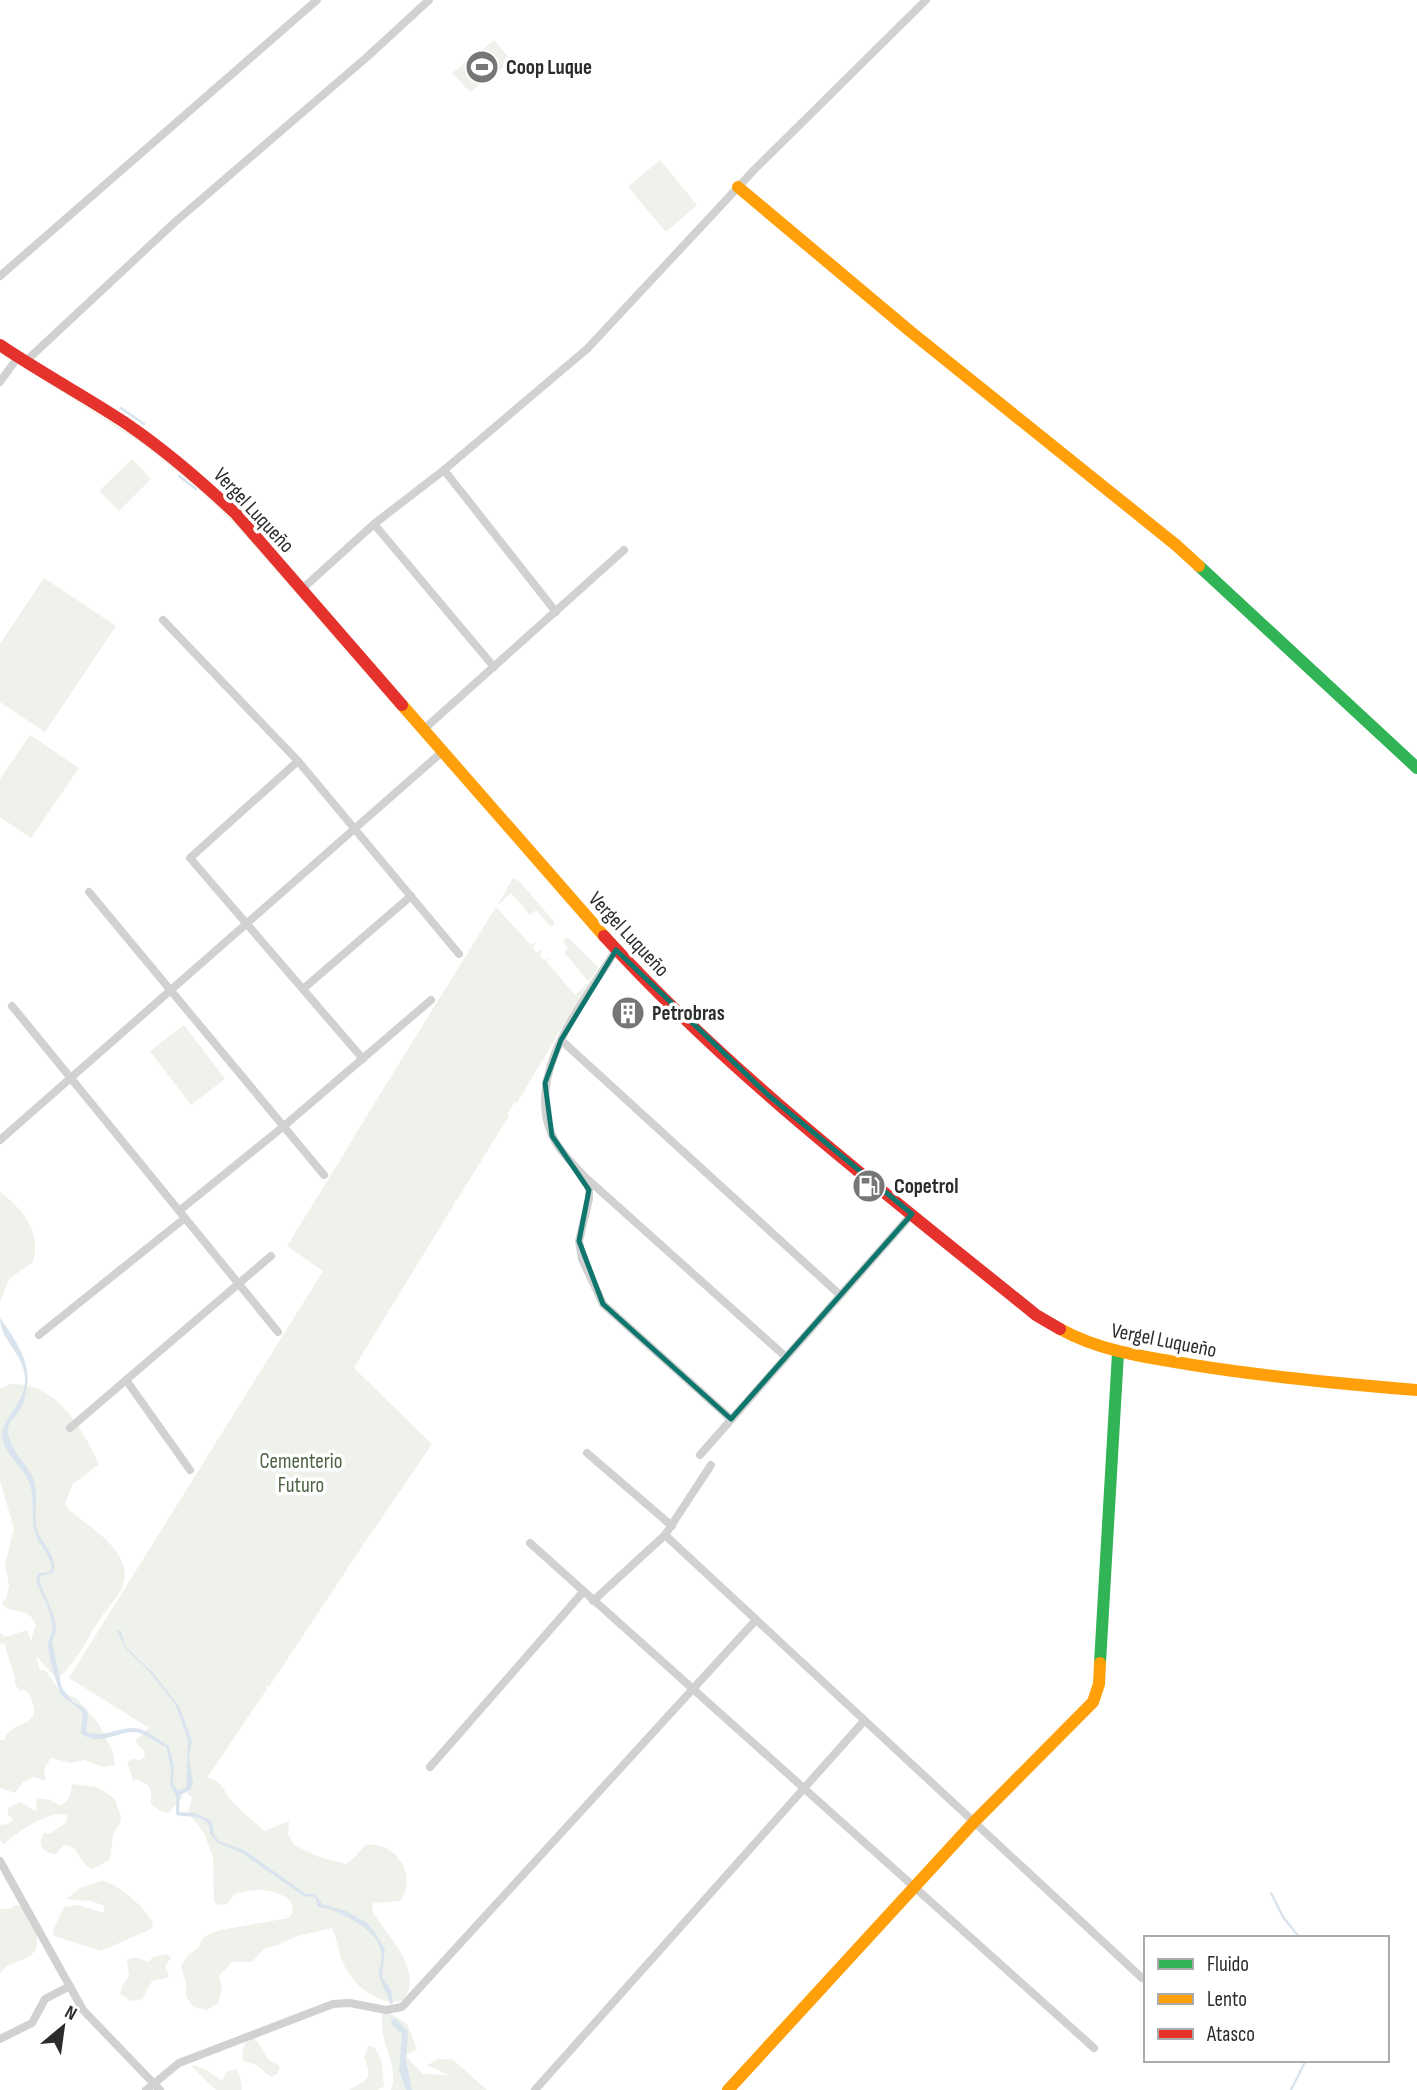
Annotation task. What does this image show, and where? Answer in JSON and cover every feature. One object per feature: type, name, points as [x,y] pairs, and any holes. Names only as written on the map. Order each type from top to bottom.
[{"type":"main road","points":[[738,187],[911,332],[1176,545],[1417,768]]},
{"type":"main road","name":"Vergel Luqueño","points":[[0,345],[125,422],[197,477],[306,586],[422,730],[616,950],[713,1047],[796,1119],[1036,1315],[1080,1340],[1118,1353],[1276,1378],[1417,1390]]},
{"type":"main road","points":[[728,2090],[974,1822],[1088,1708],[1097,1694],[1118,1353]]},
{"type":"street","points":[[0,276],[317,0]]},
{"type":"street","points":[[0,382],[175,222],[367,57],[429,0]]},
{"type":"street","points":[[306,586],[374,524],[444,470],[587,349],[738,187],[926,0]]},
{"type":"street","points":[[444,470],[556,612]]},
{"type":"street","points":[[374,524],[494,667]]},
{"type":"street","points":[[422,730],[624,550]]},
{"type":"street","points":[[163,620],[298,761],[460,954]]},
{"type":"street","points":[[0,1140],[442,752]]},
{"type":"street","points":[[298,761],[190,858],[363,1059]]},
{"type":"street","points":[[89,892],[324,1175]]},
{"type":"street","points":[[303,989],[411,896]]},
{"type":"street","points":[[616,950],[561,1040],[545,1083],[548,1125],[559,1148],[585,1177],[786,1357]]},
{"type":"street","points":[[179,1211],[284,1126],[431,1000]]},
{"type":"street","points":[[12,1006],[278,1332]]},
{"type":"street","points":[[561,1040],[840,1295]]},
{"type":"street","points":[[585,1177],[589,1199],[579,1241],[582,1259],[603,1304],[731,1419]]},
{"type":"street","points":[[700,1455],[912,1214]]},
{"type":"street","points":[[39,1335],[185,1218]]},
{"type":"street","points":[[70,1428],[271,1256]]},
{"type":"street","points":[[126,1381],[191,1470]]},
{"type":"street","points":[[587,1453],[672,1526]]},
{"type":"street","points":[[593,1601],[665,1535],[711,1465]]},
{"type":"street","points":[[665,1535],[1142,1978]]},
{"type":"street","points":[[530,1543],[1094,2048]]},
{"type":"street","points":[[430,1767],[583,1592]]},
{"type":"street","points":[[146,2090],[157,2087],[179,2063],[333,2004],[350,2003],[386,2010],[402,2007],[755,1621]]},
{"type":"street","points":[[535,2090],[864,1721]]},
{"type":"street","points":[[0,1861],[87,2014],[157,2087]]},
{"type":"street","points":[[0,2039],[32,2023],[45,1999],[70,1986]]},
{"type":"highlighted area","points":[[616,950],[768,1095],[912,1214],[731,1419],[603,1304],[579,1241],[589,1190],[552,1136],[545,1083],[561,1040]]},
{"type":"green space","name":"Coop Luque","points":[[494,40],[512,61],[470,92],[452,73]]},
{"type":"green space","points":[[660,160],[697,205],[666,232],[628,187]]},
{"type":"green space","points":[[9,358],[145,443],[201,488],[245,533],[398,712],[244,534],[200,490],[144,445]]},
{"type":"green space","points":[[132,459],[151,479],[119,511],[99,491]]},
{"type":"green space","points":[[44,578],[116,626],[45,732],[0,702],[0,644]]},
{"type":"green space","points":[[30,735],[79,768],[31,838],[0,817],[0,779]]},
{"type":"green space","points":[[513,878],[519,881],[555,924],[551,927],[536,910],[530,915],[511,893],[497,906]]},
{"type":"green space","name":"Cementerio Futuro","points":[[496,907],[531,945],[536,942],[533,948],[537,953],[543,948],[540,956],[544,960],[550,957],[546,961],[575,995],[589,982],[457,1200],[454,1200],[456,1201],[389,1311],[386,1310],[388,1312],[354,1368],[432,1444],[364,1544],[361,1542],[363,1545],[269,1687],[266,1685],[267,1689],[207,1778],[219,1783],[233,1802],[265,1831],[289,1821],[288,1834],[294,1845],[319,1857],[346,1864],[365,1845],[386,1848],[394,1854],[405,1871],[405,1891],[400,1901],[373,1903],[372,1911],[402,1954],[410,1978],[408,1990],[402,2001],[393,2002],[368,1993],[348,1973],[332,1928],[297,1936],[265,1948],[252,1962],[232,1962],[219,1976],[222,1989],[218,2003],[207,2010],[194,2007],[186,1997],[181,1966],[188,1955],[199,1947],[202,1939],[220,1930],[289,1918],[292,1906],[290,1901],[279,1894],[259,1890],[235,1894],[227,1904],[214,1902],[213,1857],[204,1833],[188,1812],[192,1798],[186,1792],[188,1790],[184,1787],[182,1798],[168,1813],[151,1804],[148,1785],[137,1779],[133,1781],[127,1762],[145,1757],[144,1750],[138,1746],[136,1740],[149,1728],[69,1678],[323,1271],[287,1246],[353,1139],[355,1140],[353,1138]]},
{"type":"green space","points":[[567,937],[598,968],[589,982],[564,952],[568,948],[563,941]]},
{"type":"green space","points":[[184,1025],[225,1079],[191,1105],[150,1051]]},
{"type":"green space","points":[[0,1192],[16,1206],[28,1222],[33,1231],[35,1251],[33,1262],[9,1279],[0,1302]]},
{"type":"green space","points":[[11,1384],[42,1391],[55,1399],[85,1436],[99,1464],[73,1484],[65,1503],[68,1509],[98,1532],[117,1552],[125,1575],[117,1597],[75,1660],[57,1679],[36,1656],[40,1670],[45,1670],[60,1691],[77,1699],[98,1723],[113,1752],[115,1765],[103,1767],[84,1760],[71,1763],[51,1758],[44,1769],[46,1781],[33,1777],[22,1783],[15,1793],[0,1788],[0,1740],[4,1740],[15,1728],[28,1721],[34,1712],[27,1691],[19,1690],[15,1684],[4,1643],[0,1644],[0,1633],[5,1637],[27,1630],[32,1643],[36,1625],[29,1615],[2,1604],[9,1585],[5,1565],[14,1528],[0,1481],[0,1389]]},
{"type":"green space","points":[[72,1784],[97,1787],[114,1798],[121,1816],[113,1834],[110,1859],[93,1869],[88,1867],[70,1846],[64,1845],[56,1854],[42,1848],[44,1833],[51,1833],[67,1822],[67,1815],[59,1814],[42,1819],[24,1828],[3,1845],[0,1840],[0,1825],[13,1820],[8,1814],[8,1808],[20,1802],[36,1811],[37,1798],[50,1800],[61,1806],[70,1797]]},
{"type":"green space","points":[[101,1881],[115,1886],[138,1904],[150,1917],[153,1923],[151,1929],[101,1951],[54,1936],[53,1930],[64,1907],[78,1905],[104,1913],[104,1906],[92,1901],[66,1899],[82,1887]]},
{"type":"green space","points":[[16,1905],[23,1907],[30,1919],[36,1933],[37,1946],[28,1957],[9,1965],[0,1974],[0,1909],[10,1909]]},
{"type":"green space","points":[[167,1954],[171,1958],[165,1966],[169,1975],[167,1978],[152,1981],[142,1999],[132,2001],[120,1994],[129,1976],[127,1960],[136,1957],[148,1962],[153,1957]]},
{"type":"green space","points":[[384,2009],[407,2024],[417,2049],[405,2055],[423,2074],[448,2075],[427,2065],[439,2059],[452,2059],[487,2090],[391,2090],[393,2070],[382,2031]]},
{"type":"green space","points":[[251,2036],[268,2058],[280,2068],[277,2074],[271,2077],[256,2065],[244,2061],[244,2047]]},
{"type":"green space","points":[[368,2046],[374,2047],[381,2059],[384,2086],[378,2090],[349,2090],[367,2079],[369,2071],[364,2058]]},
{"type":"green space","points":[[193,2065],[205,2069],[222,2081],[226,2072],[236,2069],[242,2090],[216,2090]]},
{"type":"shaded area","points":[[0,1318],[22,1353],[28,1381],[24,1402],[9,1424],[8,1434],[34,1482],[37,1529],[54,1561],[53,1573],[41,1576],[39,1580],[54,1616],[56,1631],[52,1642],[62,1688],[73,1702],[86,1709],[86,1732],[101,1734],[133,1728],[147,1732],[169,1746],[174,1766],[173,1784],[178,1791],[186,1787],[188,1739],[175,1704],[147,1669],[126,1649],[117,1631],[120,1630],[126,1647],[152,1672],[179,1706],[192,1741],[189,1757],[193,1783],[190,1790],[180,1795],[179,1812],[194,1813],[208,1819],[212,1822],[214,1835],[219,1841],[244,1850],[306,1894],[315,1894],[322,1904],[346,1911],[367,1923],[385,1949],[382,1977],[391,1990],[393,2004],[390,2004],[379,1977],[381,1951],[368,1931],[347,1917],[317,1906],[316,1899],[312,1896],[305,1897],[242,1853],[218,1843],[210,1834],[209,1825],[202,1819],[176,1815],[176,1796],[170,1785],[171,1769],[166,1747],[135,1732],[101,1739],[87,1737],[81,1733],[83,1712],[61,1695],[55,1678],[48,1646],[52,1631],[51,1619],[36,1582],[38,1573],[49,1572],[51,1563],[34,1529],[29,1482],[3,1442],[3,1429],[20,1400],[25,1381],[22,1364],[3,1332]]},
{"type":"shaded area","points":[[391,2019],[396,2019],[408,2032],[406,2061],[412,2090],[406,2090],[399,2070],[402,2034],[392,2025]]},
{"type":"waterway","points":[[121,408],[144,424]]},
{"type":"waterway","points":[[179,476],[196,489]]},
{"type":"waterway","points":[[231,499],[259,527]]},
{"type":"waterway","points":[[1271,1893],[1283,1917],[1298,1936]]},
{"type":"waterway","points":[[1291,2090],[1305,2062]]},
{"type":"traffic: fast","points":[[1199,566],[1417,768]]},
{"type":"traffic: fast","points":[[1100,1663],[1118,1353]]},
{"type":"traffic: slow","points":[[738,187],[911,332],[1199,566]]},
{"type":"traffic: slow","points":[[402,705],[604,936]]},
{"type":"traffic: slow","points":[[1060,1329],[1108,1348],[1158,1359],[1277,1377],[1417,1390]]},
{"type":"traffic: slow","points":[[728,2090],[974,1822],[1093,1702],[1099,1684],[1100,1663]]},
{"type":"traffic: jam","points":[[0,345],[124,422],[168,454],[236,514],[402,705]]},
{"type":"traffic: jam","points":[[604,936],[705,1038],[812,1133],[1036,1315],[1060,1329]]},
{"type":"place","name":"Coop Luque","points":[[482,67]]},
{"type":"place","name":"Petrobras","points":[[628,1013]]},
{"type":"place","name":"Copetrol","points":[[869,1186]]}]
